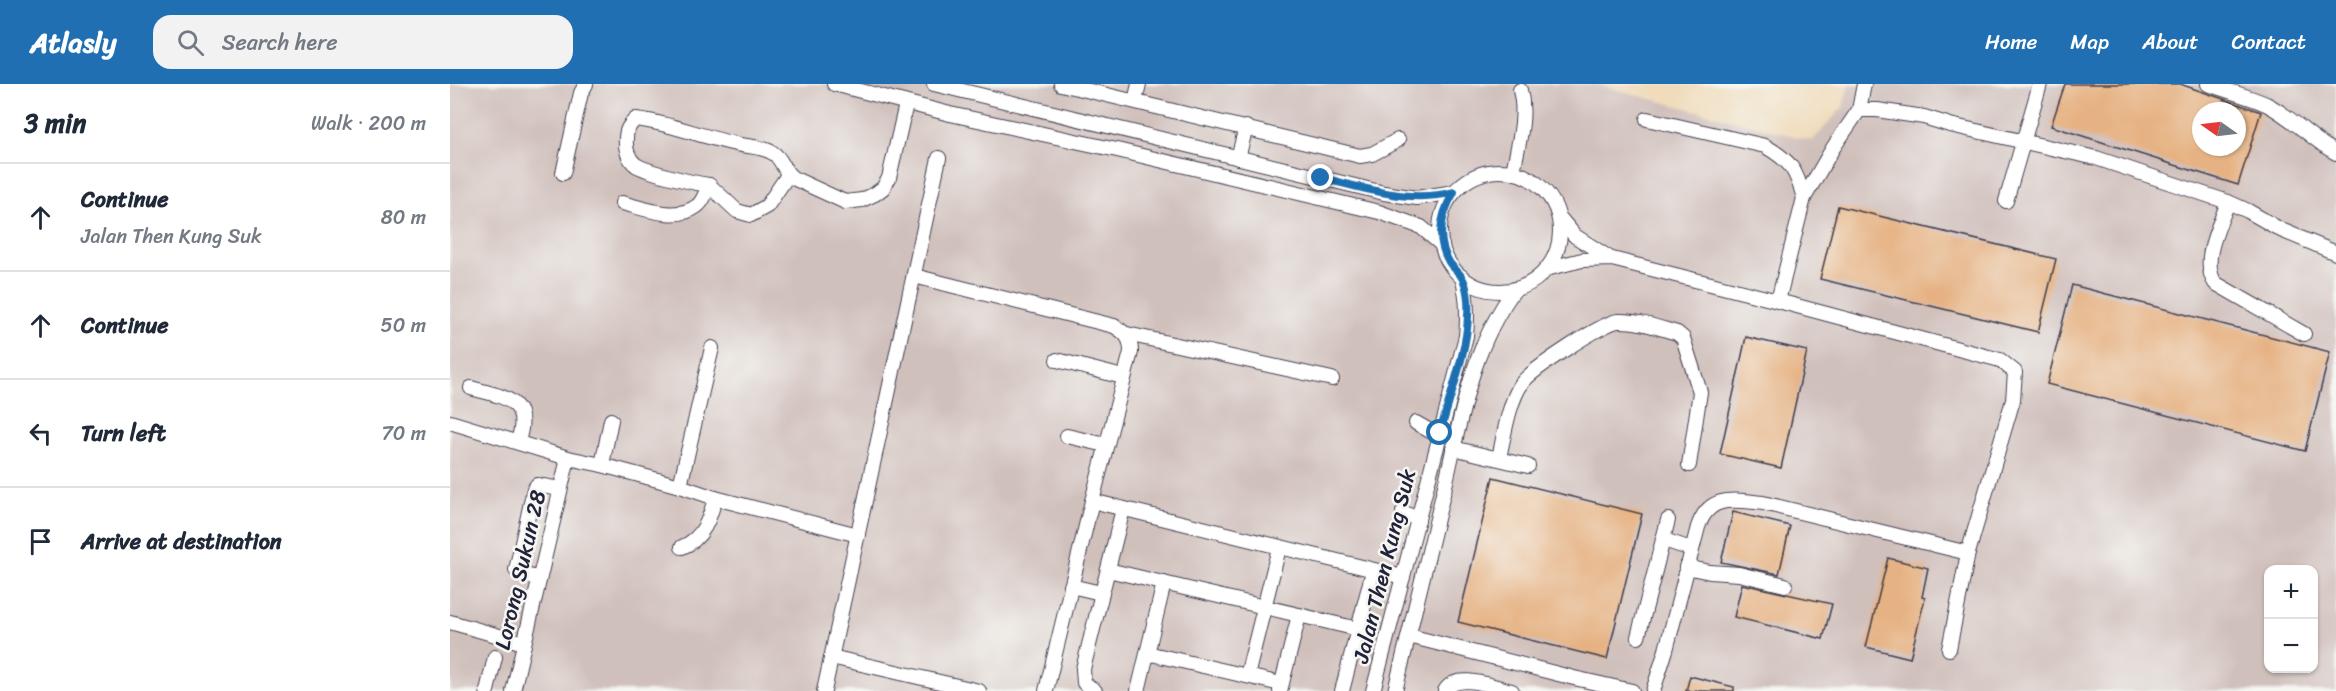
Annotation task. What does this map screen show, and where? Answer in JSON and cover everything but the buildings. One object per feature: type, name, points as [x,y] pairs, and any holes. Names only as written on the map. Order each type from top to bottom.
[{"type":"street","points":[[563,173],[581,93],[586,84]]},
{"type":"street","points":[[834,84],[906,104],[1117,150],[1379,212],[1421,227],[1442,245]]},
{"type":"street","points":[[934,84],[966,88],[1238,158],[1395,195],[1425,198],[1454,192]]},
{"type":"street","points":[[1061,84],[1360,156],[1372,154],[1398,140]]},
{"type":"street","points":[[1135,101],[1139,84]]},
{"type":"street","points":[[1778,301],[1804,198],[1833,148],[1859,110],[1864,84]]},
{"type":"street","points":[[2007,201],[2040,84]]},
{"type":"street","points":[[2208,84],[2266,105],[2290,119],[2317,142],[2336,153]]},
{"type":"street","points":[[1513,172],[1523,116],[1520,90]]},
{"type":"street","points":[[788,175],[767,206],[751,215],[737,211],[708,185],[692,183],[635,164],[628,156],[626,144],[629,124],[636,118],[764,149],[774,153],[783,162],[788,175],[845,202],[862,200],[884,188],[889,178],[906,104]]},
{"type":"street","points":[[1859,110],[1876,110],[1923,117],[2096,158],[2228,202],[2281,230],[2336,254]]},
{"type":"street","points":[[1647,119],[1765,146],[1780,155],[1796,172],[1804,198]]},
{"type":"street","points":[[1238,158],[1246,128]]},
{"type":"street","points":[[824,691],[939,158]]},
{"type":"street","points":[[1497,171],[1513,172],[1529,178],[1542,187],[1552,200],[1558,216],[1560,234],[1556,253],[1546,269],[1532,281],[1515,289],[1487,289],[1474,285],[1462,277],[1449,263],[1442,245],[1441,227],[1445,208],[1454,192],[1466,181],[1481,174],[1497,171]]},
{"type":"street","points":[[622,203],[661,212],[686,211],[698,206],[708,185]]},
{"type":"street","points":[[2228,202],[2209,263],[2211,277],[2215,283],[2304,334]]},
{"type":"street","points":[[1558,216],[1587,246],[1612,260]]},
{"type":"street","points":[[1546,269],[1582,260],[1612,260],[2000,360],[2015,372],[2013,400],[1968,553],[1949,649]]},
{"type":"street","points":[[914,276],[1114,326],[1126,334],[1332,379]]},
{"type":"street","name":"Jalan Then Kung Suk","points":[[1373,691],[1466,336],[1467,293],[1462,277]]},
{"type":"street","name":"Jalan Then Kung Suk","points":[[1395,691],[1482,343],[1498,312],[1515,289]]},
{"type":"street","points":[[1498,458],[1515,397],[1521,384],[1532,371],[1612,322],[1628,321],[1677,333],[1683,338],[1700,392],[1689,465]]},
{"type":"street","points":[[1046,691],[1131,352],[1131,343],[1126,334]]},
{"type":"street","points":[[680,486],[712,348]]},
{"type":"street","points":[[1057,360],[1123,377]]},
{"type":"street","points":[[471,388],[513,401],[522,418],[522,430],[518,441]]},
{"type":"street","points":[[602,465],[611,420]]},
{"type":"street","points":[[450,422],[568,458],[602,465],[715,498],[858,535]]},
{"type":"street","points":[[1416,423],[1430,431],[1440,433]]},
{"type":"street","points":[[1067,436],[1106,445]]},
{"type":"street","points":[[1454,448],[1528,466]]},
{"type":"street","name":"Lorong Sukun 28","points":[[513,691],[568,458]]},
{"type":"street","points":[[538,578],[520,574],[516,570],[534,489],[537,485],[561,489]]},
{"type":"street","points":[[682,547],[697,537],[710,520],[715,498]]},
{"type":"street","points":[[1653,691],[1702,514],[1713,504],[1732,499],[1763,503],[1968,553]]},
{"type":"street","points":[[1092,501],[1403,578]]},
{"type":"street","points":[[1095,691],[1084,683],[1083,669],[1123,509]]},
{"type":"street","points":[[1403,513],[1418,520]]},
{"type":"street","points":[[1638,637],[1668,520]]},
{"type":"street","points":[[1664,540],[1691,549]]},
{"type":"street","points":[[1246,676],[1279,548]]},
{"type":"street","points":[[1686,567],[1710,572],[1739,574],[1785,585]]},
{"type":"street","points":[[1107,570],[1358,629]]},
{"type":"street","points":[[1342,691],[1373,570]]},
{"type":"street","points":[[1138,691],[1164,583]]},
{"type":"street","points":[[1071,586],[1101,593]]},
{"type":"street","points":[[1147,653],[1246,676],[1281,687],[1299,615]]},
{"type":"street","points":[[450,622],[524,643]]},
{"type":"street","points":[[1409,636],[1574,685],[1632,691]]},
{"type":"street","points":[[487,691],[495,657]]},
{"type":"street","points":[[831,657],[979,691]]},
{"type":"street","points":[[1445,691],[1453,683],[1465,681],[1512,691]]},
{"type":"shaded area","points":[[450,84],[922,84],[935,88],[937,84],[1594,84],[1812,141],[1843,107],[1849,84],[2336,84],[2336,691],[450,691]]},
{"type":"route","points":[[1321,178],[1384,193],[1417,198],[1454,192],[1445,208],[1441,227],[1442,245],[1449,263],[1462,277],[1467,293],[1468,316],[1466,336],[1440,433]]}]
